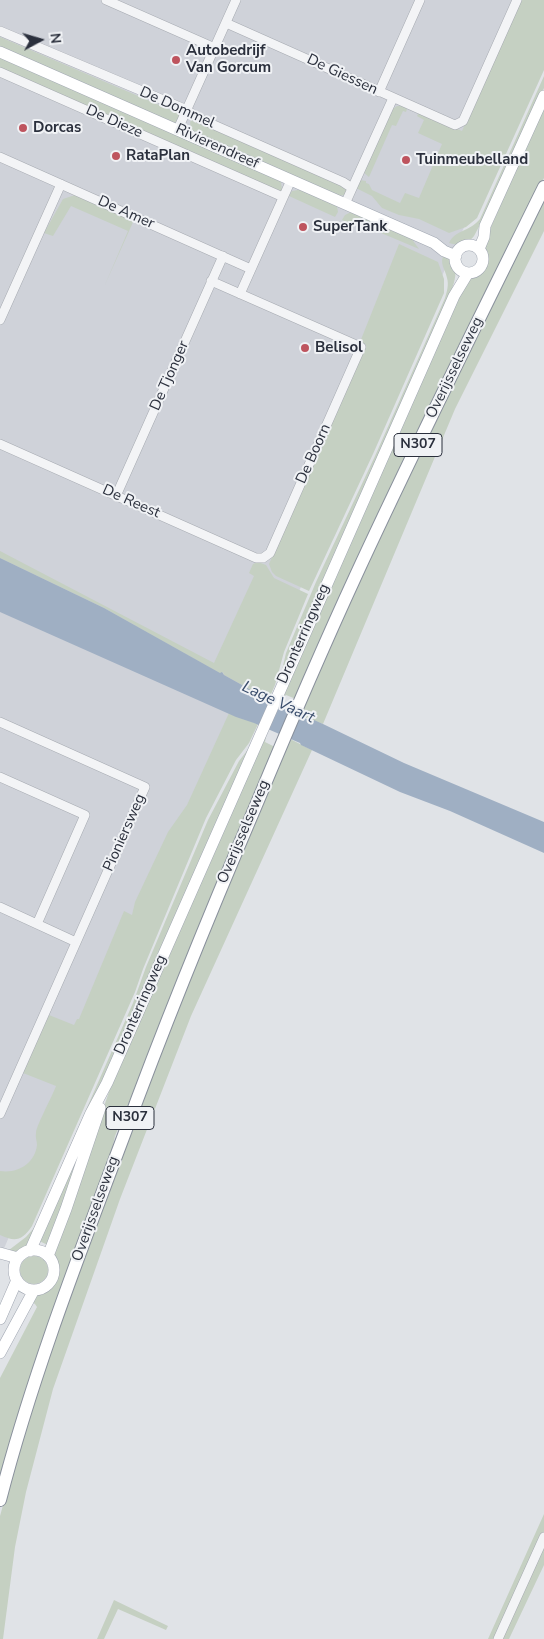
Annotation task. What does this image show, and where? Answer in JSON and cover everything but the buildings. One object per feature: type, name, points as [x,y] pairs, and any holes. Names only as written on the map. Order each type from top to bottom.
[{"type":"highway","name":"Overijsselseweg","points":[[0,1500],[41,1361],[142,1084],[208,919],[355,577],[544,187]]},
{"type":"main road","name":"Rivierendreef","points":[[0,52],[434,243],[444,244],[457,253]]},
{"type":"main road","points":[[476,247],[465,246],[457,253],[456,264],[464,272],[476,271],[482,265],[483,256],[476,247],[478,234],[485,226],[544,96]]},
{"type":"main road","name":"Dronterringweg","points":[[30,1251],[464,272]]},
{"type":"main road","name":"Dronterringweg","points":[[48,1256],[97,1118],[106,1082]]},
{"type":"main road","points":[[30,1251],[40,1251],[48,1256],[53,1264],[52,1278],[43,1288],[27,1289],[17,1280],[14,1271],[16,1262],[30,1251]]},
{"type":"main road","points":[[0,1253],[16,1262]]},
{"type":"main road","points":[[0,1258],[16,1262]]},
{"type":"main road","points":[[0,1319],[17,1280]]},
{"type":"main road","points":[[0,1353],[34,1290]]},
{"type":"street","points":[[106,0],[215,48]]},
{"type":"street","points":[[178,129],[236,0]]},
{"type":"street","points":[[380,92],[420,0]]},
{"type":"street","name":"De Giessen","points":[[226,23],[455,125],[463,122],[517,0]]},
{"type":"street","name":"De Dommel","points":[[0,32],[187,110],[196,117],[343,182],[352,188]]},
{"type":"street","name":"De Dieze","points":[[0,72],[283,197]]},
{"type":"street","points":[[345,204],[393,98]]},
{"type":"street","name":"De Amer","points":[[0,157],[251,269]]},
{"type":"street","points":[[212,281],[240,294],[291,180]]},
{"type":"street","points":[[0,320],[61,184]]},
{"type":"street","name":"De Tjonger","points":[[116,496],[223,256]]},
{"type":"street","name":"De Boorn","points":[[240,294],[361,347],[270,553],[263,558]]},
{"type":"street","name":"De Reest","points":[[0,444],[256,558],[263,558]]},
{"type":"street","name":"Pioniersweg","points":[[0,722],[145,787],[0,1114]]},
{"type":"street","points":[[0,777],[85,815],[37,924]]},
{"type":"street","points":[[0,907],[76,942]]},
{"type":"street","points":[[498,1639],[544,1537]]},
{"type":"shaded area","points":[[0,0],[544,0],[544,51],[247,706],[128,1002],[14,1225],[0,1258]]},
{"type":"green space","points":[[520,0],[544,0],[544,70],[477,218],[466,227],[449,233],[419,219],[399,215],[382,208],[372,196],[356,188],[360,180],[366,181],[372,190],[400,203],[405,193],[419,198],[442,144],[418,133],[424,120],[417,116],[418,114],[421,113],[462,131]]},
{"type":"green space","points":[[0,37],[178,113],[180,116],[177,122],[172,123],[0,48]]},
{"type":"green space","points":[[0,58],[275,178],[281,182],[282,190],[280,192],[0,70]]},
{"type":"green space","points":[[544,76],[544,88],[496,195],[474,236],[463,244],[449,243],[455,236],[480,219]]},
{"type":"green space","points":[[544,105],[544,178],[506,249],[502,264],[296,699],[286,695],[282,699],[458,298],[471,276],[478,274],[485,267],[487,259],[484,243]]},
{"type":"green space","points":[[397,106],[404,106],[407,109],[406,112],[403,111],[396,126],[392,125],[369,177],[363,172],[393,109]]},
{"type":"green space","points":[[191,120],[344,185],[347,191],[344,195],[339,196],[192,131]]},
{"type":"green space","points":[[304,189],[337,206],[338,212],[335,217],[289,196],[292,191]]},
{"type":"green space","points":[[75,195],[134,220],[104,287],[128,231],[71,206],[53,236],[44,233],[63,199]]},
{"type":"green space","points":[[544,198],[544,231],[455,409],[323,724],[299,715],[397,498]]},
{"type":"green space","points":[[351,212],[411,238],[419,249],[367,227],[353,225],[342,220],[345,215]]},
{"type":"green space","points":[[399,244],[438,262],[444,279],[444,293],[373,454],[309,591],[276,576],[269,564],[366,345],[360,342]]},
{"type":"green space","points":[[444,254],[454,264],[455,270],[454,283],[447,303],[278,687],[286,653],[316,582],[375,456],[445,298],[448,283],[442,263]]},
{"type":"green space","points":[[0,551],[214,663],[254,576],[249,573],[253,564],[258,562],[266,565],[274,578],[308,594],[284,652],[275,685],[268,701],[224,675],[223,672],[221,674],[104,608],[0,558]]},
{"type":"green space","points":[[229,713],[258,724],[249,743],[236,760],[206,818],[135,992],[32,1226],[25,1235],[18,1239],[10,1239],[0,1235],[0,1171],[19,1169],[33,1157],[37,1145],[37,1129],[56,1086],[23,1073],[49,1015],[74,1025],[77,1019],[79,1019],[124,911],[132,915],[135,902],[168,832],[187,805]]},
{"type":"green space","points":[[263,736],[266,737],[265,742],[275,747],[115,1136],[112,1150],[0,1482],[0,1378],[37,1307],[31,1301],[54,1279],[56,1274],[53,1256],[112,1083]]},
{"type":"green space","points":[[288,738],[312,750],[191,1016],[120,1199],[53,1389],[26,1492],[15,1547],[3,1639],[0,1639],[0,1516],[28,1416],[126,1139]]},
{"type":"green space","points":[[253,743],[31,1244],[19,1253],[9,1250],[34,1228],[133,1003],[146,967],[208,820],[239,761]]},
{"type":"green space","points":[[93,1114],[50,1246],[37,1240]]},
{"type":"green space","points":[[34,1256],[44,1260],[48,1270],[44,1280],[34,1284],[24,1280],[20,1270],[24,1260]]},
{"type":"green space","points":[[544,1514],[544,1532],[497,1639],[488,1639]]},
{"type":"green space","points":[[544,1544],[544,1565],[509,1639],[501,1639]]},
{"type":"green space","points":[[114,1600],[168,1626],[166,1630],[118,1609],[104,1639],[97,1639]]},
{"type":"water","points":[[0,558],[104,608],[220,673],[222,672],[264,699],[311,721],[314,720],[323,724],[404,763],[544,822],[544,853],[450,811],[400,792],[300,743],[236,717],[0,612]]},
{"type":"place","name":"Autobedrijf Van Gorcum","points":[[176,60]]},
{"type":"place","name":"Dorcas","points":[[23,128]]},
{"type":"place","name":"RataPlan","points":[[116,156]]},
{"type":"place","name":"Tuinmeubelland","points":[[406,160]]},
{"type":"place","name":"SuperTank","points":[[303,227]]},
{"type":"place","name":"Belisol","points":[[305,348]]},
{"type":"water label","name":"Lage Vaart","points":[[278,703]]}]
